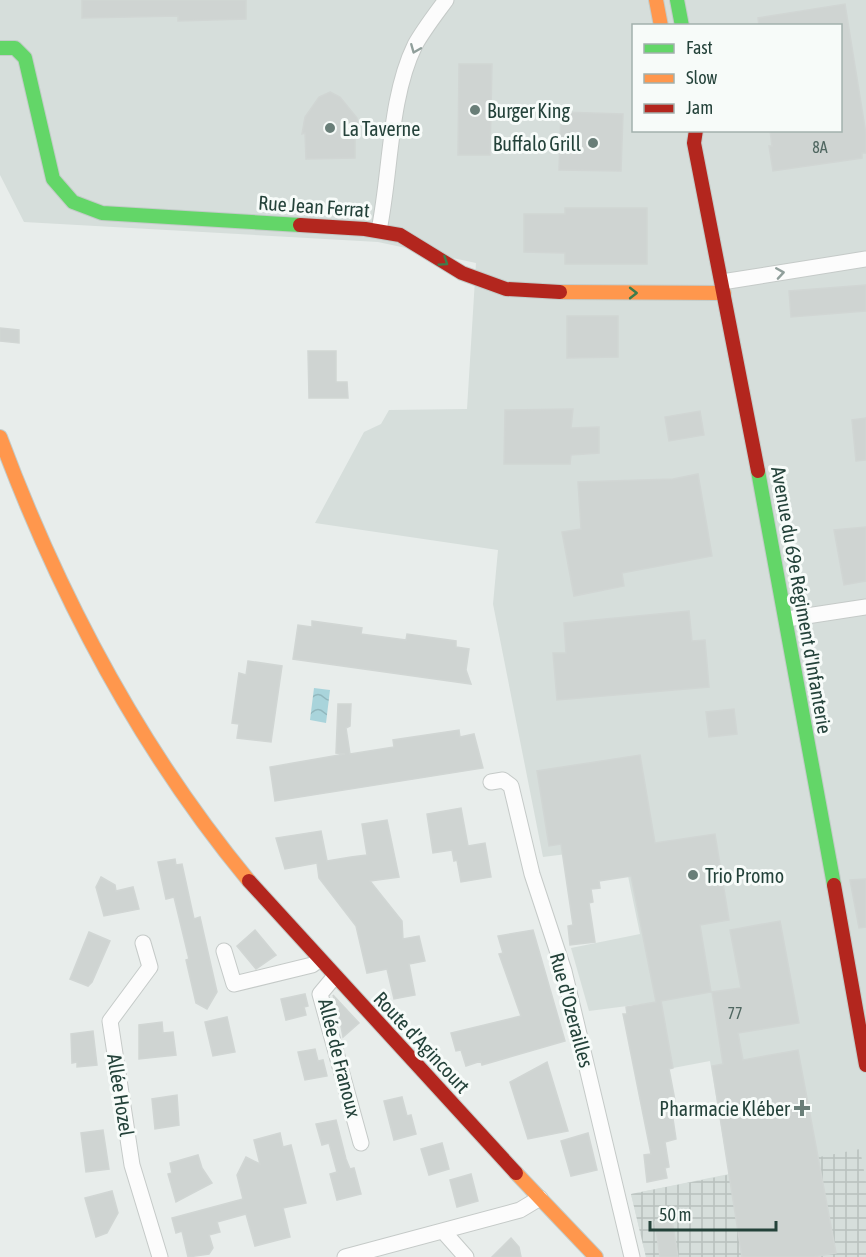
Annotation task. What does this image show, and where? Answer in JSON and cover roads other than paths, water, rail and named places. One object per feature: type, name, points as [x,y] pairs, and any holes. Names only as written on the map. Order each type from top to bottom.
[{"type":"street","points":[[387,231],[400,96],[414,48],[427,24],[446,0]]},
{"type":"street","points":[[656,0],[660,24]]},
{"type":"street","points":[[677,0],[682,24]]},
{"type":"street","name":"Rue Jean Ferrat","points":[[0,48],[11,47],[20,51],[25,58],[53,179],[63,194],[85,209],[102,213],[387,231],[418,244],[462,273],[506,289],[538,292],[723,288]]},
{"type":"street","name":"Avenue du 69e Régiment d'Infanterie","points":[[693,134],[787,619],[866,1065]]},
{"type":"street","points":[[723,288],[866,259]]},
{"type":"street","name":"Route d'Agincourt","points":[[0,437],[37,536],[87,638],[134,722],[187,802],[223,849],[319,960],[596,1257]]},
{"type":"street","points":[[787,619],[866,607]]},
{"type":"street","name":"Rue d'Ozerailles","points":[[491,782],[503,780],[511,786],[532,874],[564,971],[632,1257]]},
{"type":"street","name":"Allée Hozel","points":[[143,943],[150,967],[110,1021],[132,1165],[160,1257]]},
{"type":"street","points":[[224,951],[234,984],[312,965],[319,960]]},
{"type":"street","name":"Allée de Franoux","points":[[334,976],[320,994],[361,1143]]},
{"type":"street","points":[[345,1257],[520,1210],[540,1198]]},
{"type":"street","points":[[443,1230],[466,1257]]},
{"type":"water","points":[[314,688],[330,690],[326,723],[310,720]]},
{"type":"place","name":"Burger King","points":[[475,110]]},
{"type":"place","name":"La Taverne","points":[[330,128]]},
{"type":"place","name":"Buffalo Grill","points":[[593,143]]},
{"type":"place","name":"Trio Promo","points":[[693,875]]},
{"type":"place","name":"Pharmacie Kléber","points":[[802,1108]]}]
